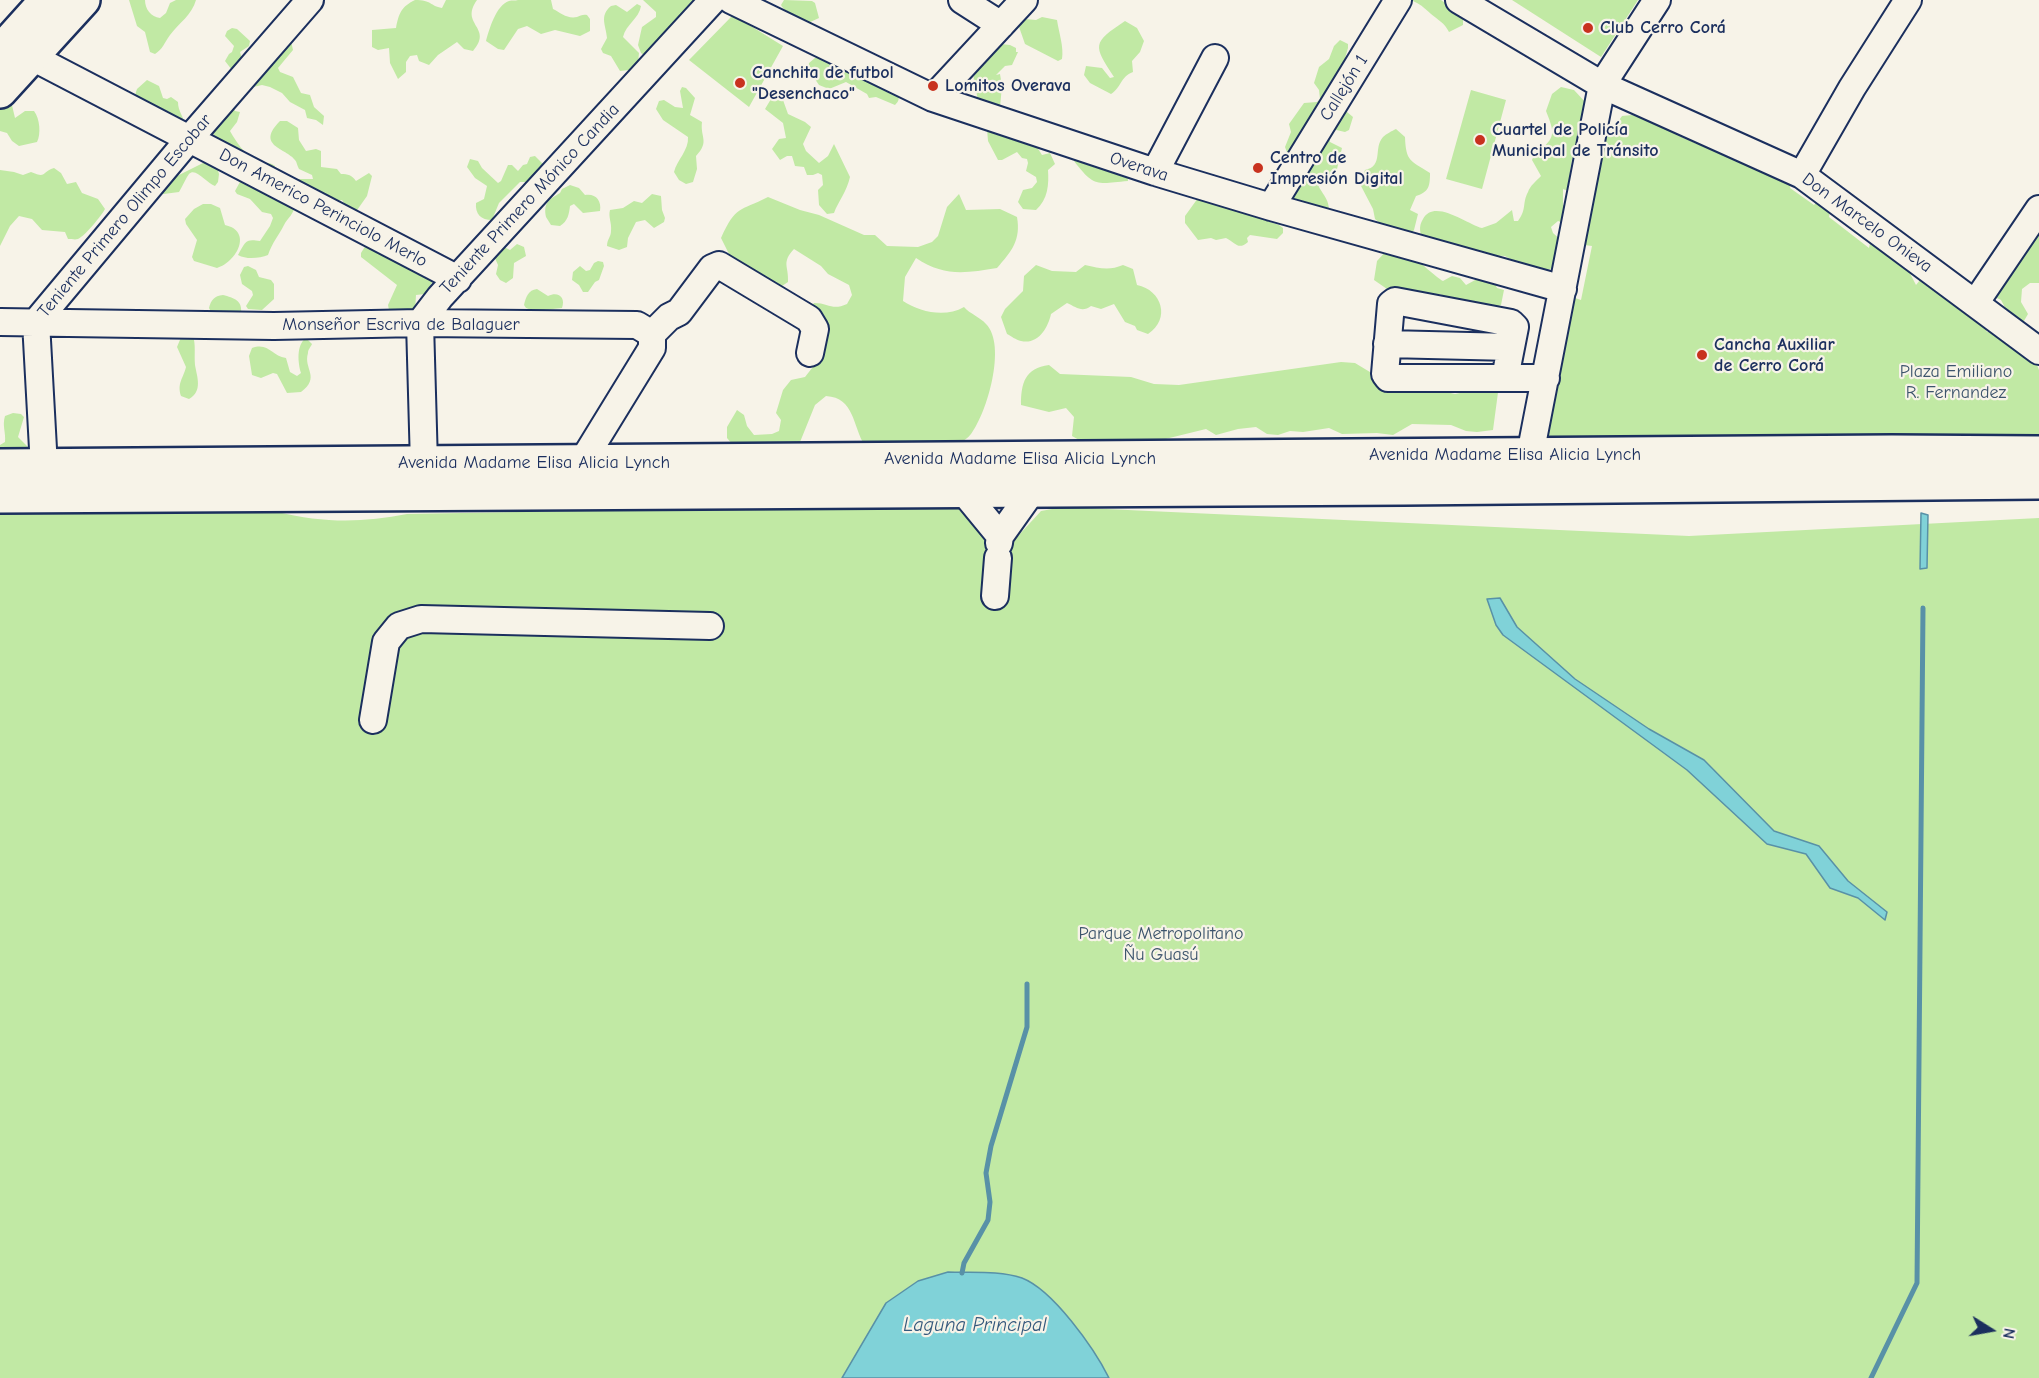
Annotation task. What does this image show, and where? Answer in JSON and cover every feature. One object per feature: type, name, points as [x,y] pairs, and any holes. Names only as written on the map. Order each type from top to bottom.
[{"type":"main road","points":[[0,91],[11,45],[47,0]]},
{"type":"main road","points":[[11,45],[82,0]]},
{"type":"main road","name":"Avenida Madame Elisa Alicia Lynch","points":[[0,496],[1404,488],[1529,473],[1892,452],[2039,453]]},
{"type":"main road","name":"Avenida Madame Elisa Alicia Lynch","points":[[0,466],[582,462],[1529,473],[2039,482]]},
{"type":"street","name":"Teniente Primero Olimpo Escobar","points":[[44,467],[36,322],[190,138],[310,0]]},
{"type":"street","name":"Teniente Primero Mónico Candia","points":[[420,323],[440,297],[713,0]]},
{"type":"street","name":"Overava","points":[[731,0],[933,98],[1155,172],[1563,289]]},
{"type":"street","points":[[962,0],[1001,25]]},
{"type":"street","points":[[933,98],[1024,0]]},
{"type":"street","name":"Callejón 1","points":[[1271,207],[1398,0]]},
{"type":"street","name":"Don Marcelo Onieva","points":[[1459,0],[1602,85],[1802,175],[2039,351]]},
{"type":"street","points":[[1529,473],[1602,85],[1657,0]]},
{"type":"street","points":[[1802,175],[1852,88],[1908,0]]},
{"type":"street","name":"Don Americo Perinciolo Merlo","points":[[11,45],[458,279]]},
{"type":"street","points":[[1155,172],[1215,58]]},
{"type":"street","points":[[1976,302],[2039,209]]},
{"type":"street","points":[[582,462],[652,348],[652,334],[669,317],[678,312],[712,268],[720,265],[809,319],[815,329],[810,353]]},
{"type":"street","points":[[1505,378],[1515,327],[1511,323],[1395,301],[1391,304],[1385,374],[1388,378],[1505,378],[1546,378]]},
{"type":"street","name":"Monseñor Escriva de Balaguer","points":[[0,322],[274,326],[420,323],[637,325],[652,334]]},
{"type":"street","points":[[420,323],[424,464]]},
{"type":"street","points":[[1387,344],[1511,347]]},
{"type":"street","points":[[963,491],[999,546]]},
{"type":"street","points":[[995,596],[999,546],[1032,491]]},
{"type":"street","points":[[373,720],[386,642],[399,626],[421,619],[710,626]]},
{"type":"green space","points":[[129,0],[145,0],[149,12],[160,18],[166,13],[170,3],[176,0],[196,0],[188,15],[155,54],[150,52],[145,32],[137,26]]},
{"type":"green space","points":[[415,0],[425,1],[442,8],[446,0],[477,0],[472,15],[480,36],[473,51],[464,49],[457,42],[438,55],[429,65],[419,61],[417,55],[410,56],[406,62],[406,72],[398,79],[390,63],[389,48],[378,50],[372,47],[372,30],[396,28],[401,11]]},
{"type":"green space","points":[[518,0],[551,0],[553,9],[564,15],[577,17],[587,15],[590,19],[590,31],[580,36],[555,30],[541,34],[527,26],[518,29],[504,50],[498,49],[486,41],[491,25],[504,3]]},
{"type":"green space","points":[[643,0],[697,0],[645,56],[638,45],[642,27],[656,17],[656,12]]},
{"type":"green space","points":[[784,0],[812,1],[815,3],[819,18],[808,23],[783,8],[781,5]]},
{"type":"green space","points":[[1411,0],[1441,0],[1463,16],[1463,25],[1449,32],[1422,6]]},
{"type":"green space","name":"Club Cerro Corá","points":[[1512,0],[1638,0],[1601,57]]},
{"type":"green space","points":[[637,4],[641,6],[640,11],[623,37],[639,53],[638,63],[629,70],[620,71],[611,56],[603,53],[601,49],[607,38],[605,13],[611,6],[616,5],[627,12]]},
{"type":"green space","name":"Canchita de futbol \"Desenchaco\"","points":[[733,15],[783,46],[749,107],[689,60]]},
{"type":"green space","points":[[1042,17],[1057,20],[1062,50],[1062,59],[1058,61],[1025,44],[1018,24],[1025,19],[1036,20]]},
{"type":"green space","points":[[1125,21],[1137,28],[1144,41],[1140,52],[1132,61],[1133,72],[1111,94],[1090,83],[1084,75],[1086,66],[1102,68],[1110,78],[1114,77],[1102,58],[1099,45],[1106,35]]},
{"type":"green space","points":[[232,28],[237,29],[250,41],[249,46],[240,52],[242,59],[234,70],[225,61],[234,46],[225,36]]},
{"type":"green space","points":[[290,36],[293,50],[278,68],[280,72],[293,77],[301,93],[310,95],[314,107],[324,116],[323,125],[307,118],[305,110],[270,87],[262,85],[249,88]]},
{"type":"green space","points":[[1340,40],[1348,44],[1343,65],[1346,68],[1365,72],[1365,77],[1347,107],[1347,112],[1353,117],[1349,130],[1345,132],[1332,129],[1329,133],[1330,142],[1342,148],[1337,169],[1329,180],[1324,181],[1317,177],[1317,182],[1329,206],[1329,212],[1288,200],[1288,155],[1285,147],[1291,132],[1289,124],[1304,103],[1317,102],[1320,99],[1319,90],[1314,83],[1319,67],[1329,59],[1334,46]]},
{"type":"green space","points":[[1001,44],[1010,45],[1018,52],[1012,65],[1005,66],[996,75],[1000,74],[1002,86],[1000,107],[978,102],[974,69],[979,64],[984,65],[990,53]]},
{"type":"green space","points":[[829,56],[897,93],[899,98],[895,105],[876,97],[869,98],[867,94],[846,82],[829,89],[819,85],[808,69],[809,63],[815,58],[821,57],[824,60]]},
{"type":"green space","points":[[147,80],[159,86],[163,98],[171,97],[178,102],[184,124],[167,120],[167,112],[161,108],[151,111],[133,101],[137,89]]},
{"type":"green space","points":[[682,87],[686,88],[695,98],[690,115],[702,122],[704,139],[703,147],[696,156],[697,169],[693,182],[686,184],[679,180],[674,172],[687,146],[688,137],[663,120],[656,109],[659,101],[664,100],[675,107],[683,108],[680,91]]},
{"type":"green space","points":[[1561,87],[1574,90],[1587,104],[1584,150],[1572,159],[1570,172],[1575,172],[1573,193],[1563,189],[1563,205],[1569,206],[1566,224],[1558,221],[1551,227],[1553,233],[1564,243],[1561,264],[1541,273],[1532,271],[1505,256],[1488,255],[1424,241],[1420,230],[1421,222],[1428,213],[1435,211],[1451,214],[1482,228],[1496,223],[1512,210],[1514,221],[1518,221],[1523,213],[1529,190],[1541,176],[1532,160],[1552,136],[1546,111],[1552,94]]},
{"type":"green space","points":[[1471,90],[1506,100],[1482,189],[1446,179]]},
{"type":"green space","points":[[0,93],[11,101],[15,118],[25,111],[34,111],[39,126],[37,142],[19,146],[7,133],[0,131]]},
{"type":"green space","points":[[771,99],[783,100],[788,114],[811,127],[803,144],[806,151],[819,163],[828,156],[834,144],[850,177],[834,213],[827,214],[819,205],[818,190],[823,185],[822,175],[818,173],[807,175],[804,167],[795,166],[792,156],[780,160],[772,149],[779,139],[786,138],[783,123],[765,109]]},
{"type":"green space","points":[[232,106],[235,111],[240,112],[237,122],[230,131],[235,140],[252,157],[275,166],[274,173],[216,141],[212,129]]},
{"type":"green space","name":"Plaza Emiliano R. Fernandez","points":[[1648,111],[1660,117],[1664,126],[1676,127],[1677,135],[1697,144],[1699,133],[1702,130],[1712,138],[1725,138],[1726,143],[1732,138],[1736,140],[1738,149],[1742,150],[1756,144],[1762,145],[1774,166],[1766,174],[1772,177],[1780,173],[1789,174],[1792,177],[1790,188],[1814,205],[1821,197],[1826,199],[1831,205],[1829,217],[1869,248],[1870,243],[1873,242],[1902,258],[1916,285],[1924,275],[1947,286],[1950,294],[1961,301],[1963,311],[1969,317],[1979,312],[1987,332],[2000,334],[2020,353],[2031,349],[2039,370],[2039,442],[2010,444],[1994,440],[1982,441],[1971,436],[1907,435],[1916,444],[1914,456],[1917,460],[1920,457],[1928,459],[1946,452],[1953,455],[1956,462],[2039,462],[2039,470],[1957,471],[1953,476],[1944,474],[1931,481],[1914,476],[1905,482],[1895,483],[1884,496],[1870,493],[1865,485],[1864,471],[1764,472],[1755,476],[1734,472],[1716,478],[1705,473],[1617,474],[1607,482],[1603,481],[1601,474],[1561,473],[1559,468],[1563,464],[1592,464],[1597,451],[1606,446],[1618,447],[1630,454],[1629,464],[1654,464],[1647,459],[1651,448],[1664,441],[1677,447],[1687,448],[1691,456],[1689,464],[1701,464],[1709,450],[1702,436],[1649,436],[1641,439],[1633,436],[1575,438],[1567,448],[1557,449],[1546,442],[1543,425],[1548,409],[1544,401],[1556,386],[1558,352],[1555,343],[1562,327],[1562,314],[1567,302],[1575,298],[1581,300],[1592,246],[1584,245],[1582,235],[1590,214],[1585,191],[1595,179],[1599,165],[1598,143],[1603,134],[1609,131],[1614,134],[1615,126],[1622,116],[1638,117]],"holes":[[[1824,436],[1825,457],[1830,463],[1820,463],[1818,456],[1811,452],[1802,453],[1798,463],[1766,463],[1757,457],[1739,460],[1733,454],[1742,437]]]},
{"type":"green space","points":[[280,121],[287,121],[298,128],[299,140],[306,151],[316,149],[321,151],[321,167],[337,169],[341,174],[350,175],[356,181],[369,173],[372,176],[367,196],[355,213],[350,212],[342,200],[334,202],[293,179],[313,179],[312,175],[299,169],[291,156],[271,141],[273,129]]},
{"type":"green space","points":[[987,129],[1035,144],[1042,155],[1050,153],[1055,164],[1048,170],[1047,192],[1036,210],[1023,209],[1018,202],[1023,190],[1032,188],[1037,182],[1036,177],[1026,171],[1027,159],[1022,158],[1017,152],[998,160],[988,141]]},
{"type":"green space","points":[[1396,129],[1405,137],[1410,160],[1430,173],[1428,188],[1424,193],[1416,196],[1410,210],[1418,214],[1414,230],[1409,236],[1389,231],[1375,219],[1373,209],[1360,184],[1365,170],[1371,168],[1376,161],[1380,141]]},
{"type":"green space","points":[[1082,153],[1127,173],[1128,181],[1102,183],[1091,180],[1074,161]]},
{"type":"green space","points":[[535,156],[544,165],[535,174],[538,178],[527,186],[525,182],[520,182],[499,203],[492,220],[480,216],[476,203],[484,199],[487,186],[475,178],[467,167],[470,159],[478,161],[498,183],[508,165],[512,165],[518,171],[527,164],[530,157]]},
{"type":"green space","points":[[211,159],[215,161],[219,174],[215,186],[192,172],[179,192],[156,195],[165,182]]},
{"type":"green space","points":[[54,168],[61,173],[67,184],[76,182],[82,193],[98,199],[105,209],[103,212],[78,239],[68,239],[65,232],[42,230],[32,219],[19,216],[10,226],[0,246],[0,170],[23,175],[31,172],[42,175]]},
{"type":"green space","points":[[241,180],[295,204],[268,255],[245,258],[238,255],[246,242],[260,241],[273,218],[271,214],[262,212],[250,199],[237,194],[235,191]]},
{"type":"green space","points":[[570,185],[579,188],[585,195],[597,198],[600,211],[583,213],[574,204],[570,206],[568,217],[563,224],[551,225],[546,217],[546,204],[562,189]]},
{"type":"green space","points":[[652,194],[661,196],[664,222],[654,228],[645,220],[636,222],[628,238],[627,247],[619,250],[607,246],[611,233],[610,210],[623,208],[634,201],[642,203]]},
{"type":"green space","points":[[959,194],[966,210],[1000,209],[1017,217],[1018,232],[1014,245],[997,268],[975,271],[946,271],[916,258],[905,277],[903,301],[925,311],[941,313],[964,307],[984,322],[992,334],[995,362],[992,379],[983,411],[970,435],[960,443],[865,446],[848,407],[835,398],[826,396],[815,405],[798,447],[733,445],[727,438],[727,427],[737,410],[744,415],[747,426],[754,435],[772,434],[779,431],[781,420],[776,413],[783,390],[791,380],[805,377],[816,363],[806,313],[814,303],[834,307],[842,306],[847,304],[852,295],[849,285],[828,274],[821,266],[794,249],[787,261],[788,282],[782,286],[773,285],[732,260],[721,238],[735,214],[768,197],[819,215],[864,235],[875,235],[887,246],[918,247],[932,242],[938,236],[947,207]]},
{"type":"green space","points":[[1198,198],[1261,212],[1270,222],[1283,228],[1283,233],[1277,239],[1250,235],[1247,238],[1248,242],[1242,246],[1226,238],[1198,240],[1185,223],[1185,216]]},
{"type":"green space","points":[[203,204],[211,204],[220,208],[225,225],[234,228],[240,240],[231,260],[217,268],[194,261],[192,257],[197,240],[185,219],[194,209]]},
{"type":"green space","points":[[2029,233],[2039,236],[2039,283],[2030,283],[2022,289],[2021,302],[2028,314],[2021,326],[2009,315],[2001,300],[1993,296]]},
{"type":"green space","points":[[517,244],[524,247],[526,256],[514,263],[513,278],[506,283],[496,274],[498,265],[494,256],[502,246],[510,250]]},
{"type":"green space","points":[[366,245],[435,278],[425,294],[416,295],[415,312],[389,310],[388,305],[397,285],[361,257]]},
{"type":"green space","points":[[1386,251],[1413,255],[1443,281],[1452,276],[1460,278],[1466,285],[1490,272],[1497,288],[1504,290],[1501,305],[1488,310],[1457,303],[1440,294],[1411,295],[1387,289],[1374,280],[1377,261]]},
{"type":"green space","points":[[598,261],[603,262],[604,266],[599,280],[588,292],[583,292],[572,280],[573,272],[580,266],[586,271],[590,270]]},
{"type":"green space","points":[[1036,265],[1052,271],[1076,272],[1085,265],[1109,268],[1123,265],[1133,269],[1137,285],[1146,288],[1158,299],[1160,321],[1148,334],[1125,322],[1114,304],[1101,309],[1091,306],[1082,309],[1067,303],[1051,314],[1045,330],[1037,338],[1027,342],[1017,340],[1007,334],[1001,317],[1005,309],[1023,291],[1024,276]]},
{"type":"green space","points":[[248,266],[256,270],[259,277],[271,280],[274,284],[274,299],[262,310],[248,309],[246,306],[253,295],[252,291],[242,284],[240,275],[244,267]]},
{"type":"green space","points":[[537,289],[548,296],[555,294],[560,296],[563,301],[562,308],[534,311],[526,308],[524,305],[528,294]]},
{"type":"green space","points":[[223,295],[239,303],[241,314],[211,312],[209,308],[212,301],[215,297]]},
{"type":"green space","points":[[182,335],[193,336],[198,379],[198,388],[189,399],[181,396],[180,392],[180,384],[186,367],[177,347]]},
{"type":"green space","points":[[306,338],[312,344],[308,350],[307,359],[311,377],[307,387],[301,392],[287,393],[277,374],[273,373],[261,378],[252,375],[249,356],[252,348],[262,347],[286,358],[290,372],[297,376],[301,373],[299,350]]},
{"type":"green space","points":[[1341,362],[1355,363],[1398,389],[1432,393],[1442,391],[1455,394],[1499,385],[1493,430],[1477,432],[1466,431],[1451,425],[1412,424],[1393,435],[1342,434],[1329,428],[1303,432],[1290,431],[1278,435],[1267,434],[1256,427],[1216,435],[1206,429],[1104,454],[1072,436],[1074,417],[1066,408],[1049,412],[1021,405],[1026,378],[1034,369],[1049,365],[1060,374],[1131,377],[1154,384],[1179,385]]},
{"type":"green space","points":[[13,413],[24,417],[18,437],[33,456],[0,471],[0,445],[5,442],[4,420],[5,416]]},
{"type":"green space","name":"Parque Metropolitano Ñu Guasú","points":[[955,504],[976,523],[982,537],[1018,536],[1041,511],[1063,507],[1689,536],[2039,518],[2039,1378],[0,1378],[0,512],[278,512],[327,520],[358,520],[407,514]]},
{"type":"water","points":[[1921,513],[1928,515],[1927,568],[1920,569]]},
{"type":"water","points":[[1500,598],[1517,627],[1575,679],[1649,729],[1704,760],[1774,831],[1819,846],[1848,881],[1887,912],[1885,920],[1858,898],[1830,888],[1806,854],[1767,844],[1687,770],[1503,635],[1496,625],[1487,599]]},
{"type":"water","name":"Laguna Principal","points":[[948,1272],[1013,1275],[1034,1285],[1047,1294],[1072,1321],[1109,1378],[842,1378],[886,1303],[918,1281]]},
{"type":"waterway","points":[[1871,1378],[1917,1283],[1923,608]]},
{"type":"waterway","points":[[962,1273],[964,1263],[988,1220],[990,1202],[986,1173],[991,1146],[1027,1027],[1027,984]]},
{"type":"place","name":"Club Cerro Corá","points":[[1588,28]]},
{"type":"place","name":"Canchita de futbol \"Desenchaco\"","points":[[740,83]]},
{"type":"place","name":"Lomitos Overava","points":[[933,86]]},
{"type":"place","name":"Cuartel de Policía Municipal de Tránsito","points":[[1480,140]]},
{"type":"place","name":"Centro de Impresión Digital","points":[[1258,168]]},
{"type":"place","name":"Cancha Auxiliar de Cerro Corá","points":[[1702,355]]}]
